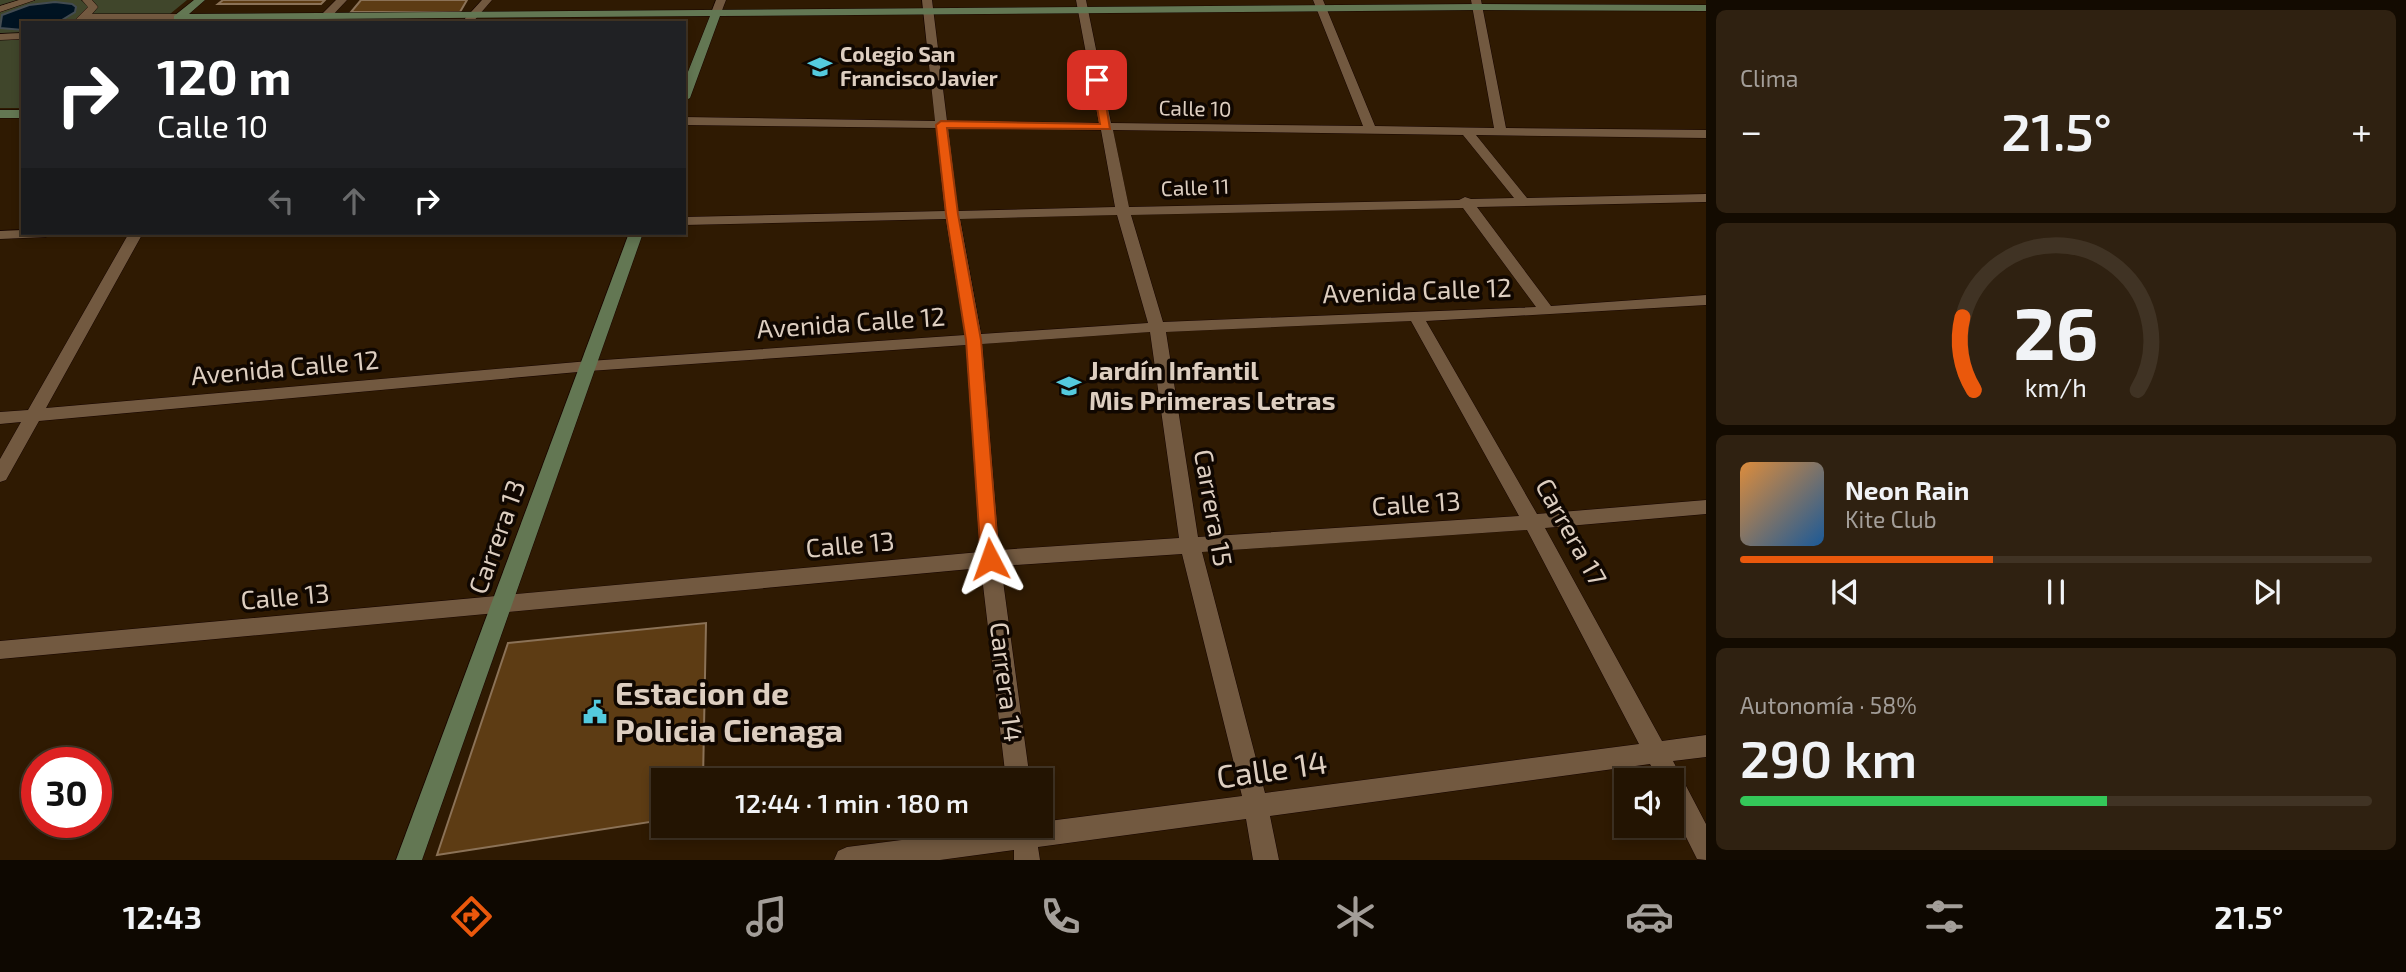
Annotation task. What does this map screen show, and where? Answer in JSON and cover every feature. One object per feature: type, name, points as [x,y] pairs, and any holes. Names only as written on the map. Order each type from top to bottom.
[{"type":"street","points":[[0,9],[30,0]]},
{"type":"street","points":[[78,21],[93,7],[88,0]]},
{"type":"street","points":[[176,20],[200,0]]},
{"type":"street","points":[[326,16],[342,0]]},
{"type":"street","points":[[469,19],[487,0]]},
{"type":"street","points":[[686,93],[721,0]]},
{"type":"street","points":[[85,17],[176,20],[326,16],[469,19],[927,6],[1082,5],[1477,3],[1706,8]]},
{"type":"street","points":[[1477,3],[1501,131]]},
{"type":"street","points":[[1320,4],[1371,130]]},
{"type":"street","name":"Carrera 15","points":[[1082,5],[1124,211],[1157,327],[1190,545],[1256,805],[1266,860]]},
{"type":"street","name":"Carrera 14","points":[[927,6],[952,214],[974,340],[990,559],[1016,768]]},
{"type":"street","points":[[3,39],[21,36]]},
{"type":"street","points":[[0,114],[21,114]]},
{"type":"street","name":"Calle 10","points":[[686,121],[1706,134]]},
{"type":"street","points":[[1467,131],[1522,200]]},
{"type":"street","name":"Calle 11","points":[[686,221],[1465,201],[1706,198]]},
{"type":"street","points":[[1465,201],[1547,311]]},
{"type":"street","points":[[0,235],[21,234]]},
{"type":"street","points":[[0,475],[135,235]]},
{"type":"street","name":"Carrera 13","points":[[409,860],[635,235]]},
{"type":"street","name":"Avenida Calle 12","points":[[0,418],[589,366],[1157,327],[1547,311],[1706,300]]},
{"type":"street","name":"Carrera 17","points":[[1415,315],[1532,522],[1664,768]]},
{"type":"street","name":"Calle 13","points":[[0,650],[990,559],[1532,522],[1706,507]]},
{"type":"street","name":"Calle 14","points":[[846,860],[1025,840],[1256,805],[1706,746]]},
{"type":"street","name":"Carrera 17","points":[[1684,807],[1706,850]]},
{"type":"green space","points":[[0,0],[187,0],[161,21],[21,21],[21,108],[0,108]]},
{"type":"water","points":[[55,2],[76,7],[75,12],[60,21],[21,21],[21,30],[0,28],[2,15],[29,5]]},
{"type":"building","points":[[223,0],[325,0],[321,4],[218,4]]},
{"type":"building","points":[[361,0],[467,0],[460,12],[351,12]]},
{"type":"building","name":"Estacion de Policia Cienaga","points":[[706,623],[703,768],[651,768],[651,822],[437,855],[508,643]]},
{"type":"place","name":"Colegio San Francisco Javier","points":[[820,67]]},
{"type":"place","name":"Jardín Infantil Mis Primeras Letras","points":[[1069,386]]},
{"type":"place","name":"Estacion de Policia Cienaga","points":[[595,712]]},
{"type":"route","points":[[990,559],[974,340],[952,214],[941,125],[1107,127],[1097,80]]}]
